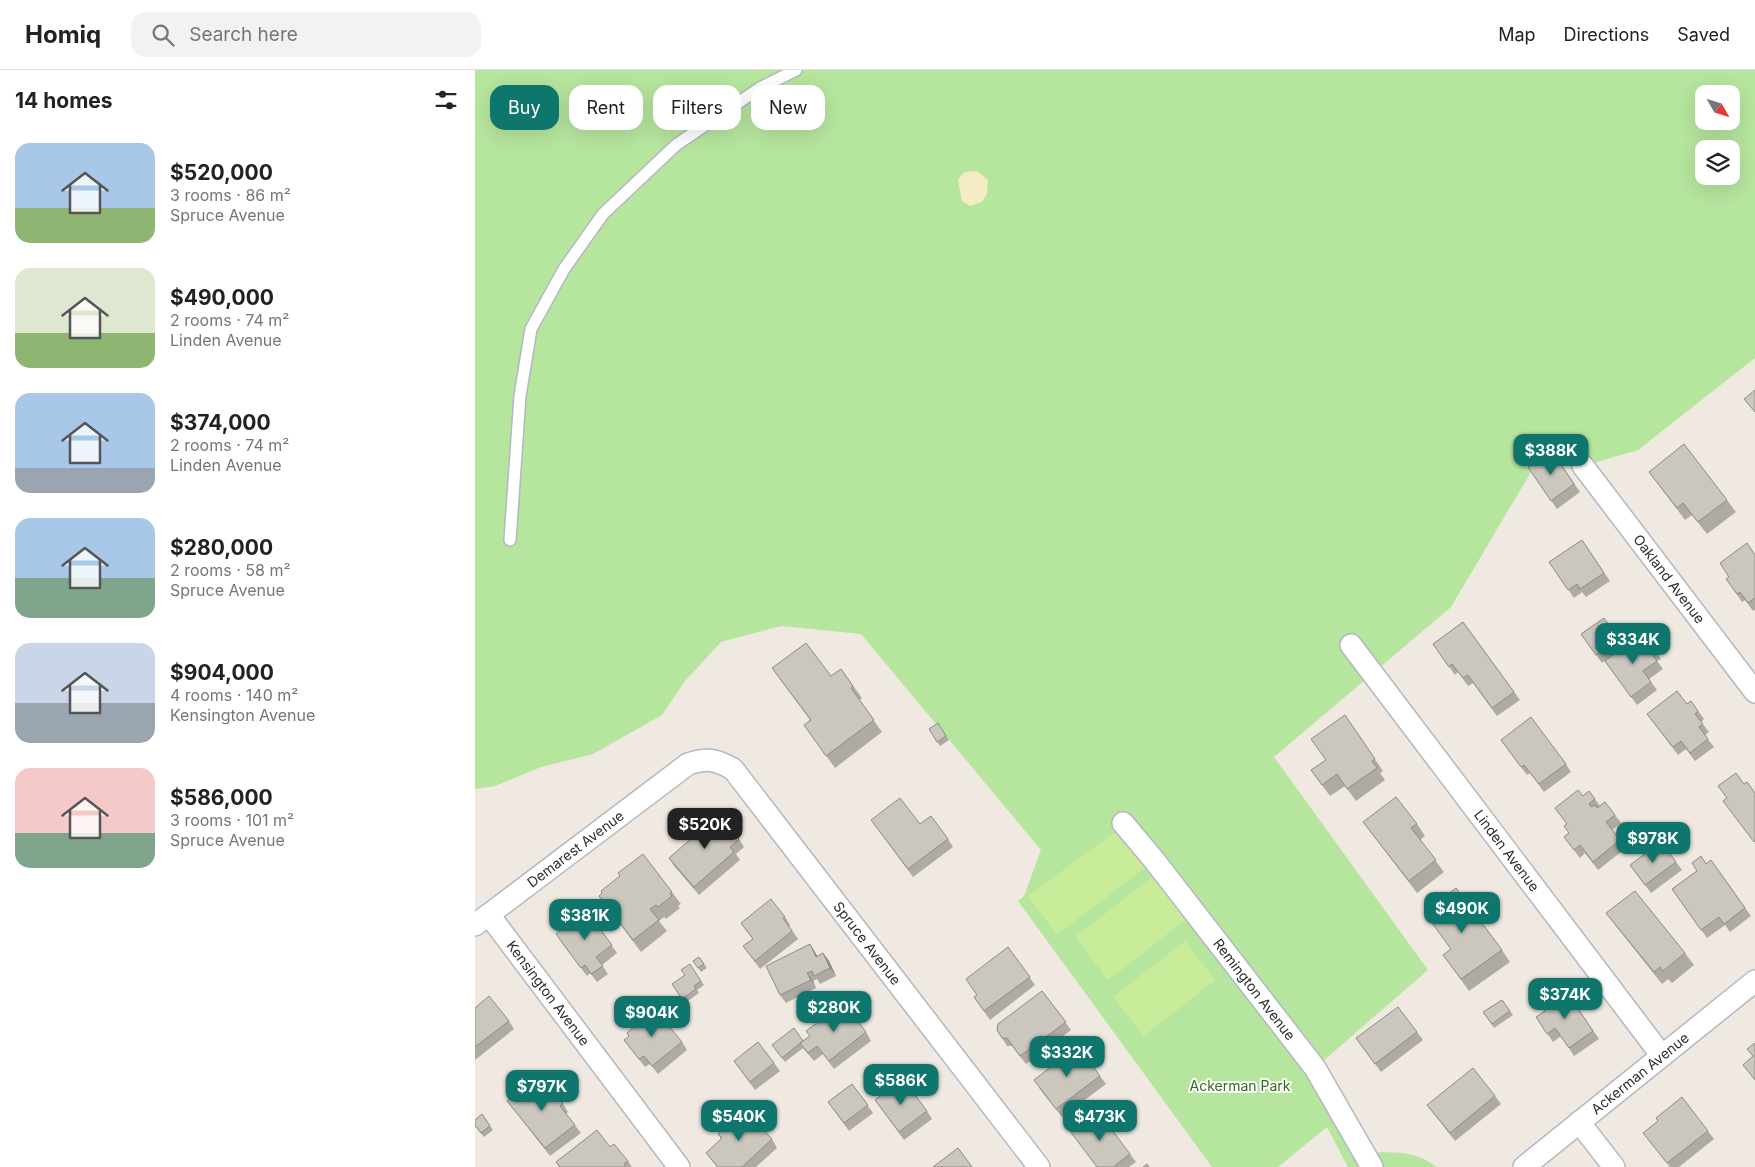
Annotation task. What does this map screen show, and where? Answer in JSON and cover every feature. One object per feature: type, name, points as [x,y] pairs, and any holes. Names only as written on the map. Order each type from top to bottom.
[{"type":"street","name":"Oakland Avenue","points":[[1583,466],[1755,692]]},
{"type":"street","name":"Linden Avenue","points":[[1351,645],[1662,1056]]},
{"type":"street","name":"Spruce Avenue","points":[[676,772],[687,764],[702,760],[718,761],[733,769],[1039,1167]]},
{"type":"street","name":"Demarest Avenue","points":[[482,920],[676,772]]},
{"type":"street","name":"Remington Avenue","points":[[1123,822],[1315,1068],[1372,1167]]},
{"type":"street","name":"Kensington Avenue","points":[[482,920],[679,1167]]},
{"type":"street","name":"Ackerman Avenue","points":[[1524,1167],[1755,981]]},
{"type":"street","points":[[1579,1122],[1614,1167]]},
{"type":"lane","points":[[511,540],[520,396],[531,329],[564,270],[603,214],[676,145],[760,88],[796,70]]},
{"type":"green space","name":"Ackerman Park","points":[[475,70],[1755,70],[1755,358],[1638,450],[1583,466],[1544,450],[1451,607],[1274,757],[1428,970],[1315,1068],[1364,1153],[1393,1152],[1410,1154],[1428,1161],[1437,1167],[1348,1167],[1327,1127],[1278,1167],[1212,1167],[1018,901],[1024,896],[1041,850],[861,634],[781,626],[721,642],[685,681],[662,715],[593,754],[541,767],[495,786],[475,789]]},
{"type":"green space","points":[[1122,827],[1151,863],[1057,935],[1028,896]]},
{"type":"green space","points":[[1157,873],[1191,916],[1108,980],[1075,937]]},
{"type":"green space","points":[[1185,941],[1215,980],[1144,1036],[1113,997]]},
{"type":"sand","points":[[977,171],[988,180],[987,194],[982,202],[970,206],[962,201],[958,180],[964,172]]},
{"type":"building","points":[[1755,390],[1755,412],[1744,399]]},
{"type":"building","points":[[1684,444],[1727,500],[1698,522],[1683,503],[1677,508],[1649,472]]},
{"type":"building","points":[[1552,451],[1574,484],[1551,501],[1528,467]]},
{"type":"building","points":[[1582,540],[1604,573],[1580,589],[1577,584],[1568,590],[1549,562]]},
{"type":"building","points":[[1747,543],[1755,555],[1755,598],[1748,603],[1740,592],[1737,594],[1726,579],[1729,577],[1720,563]]},
{"type":"building","points":[[1604,618],[1619,639],[1596,655],[1581,634]]},
{"type":"building","points":[[1463,622],[1514,692],[1492,708],[1468,675],[1463,678],[1452,664],[1449,667],[1433,644]]},
{"type":"building","points":[[1639,636],[1644,644],[1648,642],[1655,650],[1651,653],[1657,661],[1643,671],[1651,682],[1631,697],[1605,661]]},
{"type":"building","points":[[806,643],[831,676],[841,669],[853,686],[851,688],[874,720],[826,756],[804,725],[811,720],[772,668]]},
{"type":"building","points":[[1677,691],[1687,704],[1691,701],[1698,711],[1695,714],[1703,724],[1699,727],[1708,739],[1690,753],[1681,741],[1673,747],[1647,714]]},
{"type":"building","points":[[1345,715],[1375,759],[1372,761],[1377,768],[1347,789],[1337,774],[1322,785],[1311,770],[1326,760],[1311,739]]},
{"type":"building","points":[[1531,717],[1566,764],[1539,784],[1524,765],[1521,767],[1501,740]]},
{"type":"building","points":[[938,723],[946,736],[937,742],[929,729]]},
{"type":"building","points":[[1736,773],[1744,784],[1747,782],[1755,793],[1754,842],[1723,801],[1727,798],[1718,786]]},
{"type":"building","points":[[1578,790],[1583,796],[1589,791],[1595,799],[1589,804],[1591,807],[1595,805],[1597,808],[1605,802],[1615,815],[1606,822],[1620,840],[1593,862],[1580,845],[1574,850],[1564,837],[1569,833],[1564,826],[1567,824],[1555,808]]},
{"type":"building","points":[[1396,797],[1417,824],[1411,828],[1436,860],[1409,881],[1363,822]]},
{"type":"building","points":[[900,798],[920,824],[931,816],[948,839],[908,869],[871,820]]},
{"type":"building","points":[[719,817],[739,839],[730,847],[734,852],[694,887],[669,858],[692,838],[689,834],[708,818],[712,823]]},
{"type":"building","points":[[1661,842],[1676,862],[1645,885],[1630,865]]},
{"type":"building","points":[[643,854],[672,892],[670,894],[672,896],[658,907],[656,905],[650,909],[659,920],[633,940],[599,896],[602,893],[601,891],[620,876],[618,873]]},
{"type":"building","points":[[1701,856],[1706,864],[1711,860],[1745,908],[1724,924],[1719,917],[1701,930],[1672,889],[1697,871],[1692,863]]},
{"type":"building","points":[[1456,888],[1502,950],[1461,979],[1443,955],[1451,949],[1424,912]]},
{"type":"building","points":[[1635,891],[1685,953],[1663,971],[1660,967],[1654,972],[1606,913]]},
{"type":"building","points":[[771,899],[785,917],[783,918],[792,931],[755,961],[743,946],[753,939],[741,923]]},
{"type":"building","points":[[586,910],[612,945],[596,957],[603,966],[591,974],[585,965],[581,968],[556,934]]},
{"type":"building","points":[[810,944],[816,957],[823,953],[830,968],[814,976],[812,971],[807,973],[811,980],[780,995],[766,966]]},
{"type":"building","points":[[1008,947],[1030,977],[984,1011],[974,997],[977,995],[966,979]]},
{"type":"building","points":[[699,957],[704,964],[698,968],[693,961]]},
{"type":"building","points":[[690,964],[701,981],[694,986],[696,989],[682,999],[672,984],[685,975],[681,970]]},
{"type":"building","points":[[1042,991],[1066,1022],[1020,1056],[1007,1038],[1002,1038],[997,1030],[998,1024]]},
{"type":"building","points":[[1566,991],[1593,1031],[1569,1048],[1555,1028],[1547,1034],[1536,1017],[1545,1011],[1543,1007]]},
{"type":"building","points":[[489,996],[509,1021],[475,1047],[475,1008]]},
{"type":"building","points":[[1502,1000],[1510,1011],[1492,1024],[1483,1012]]},
{"type":"building","points":[[844,1003],[866,1032],[829,1061],[817,1046],[808,1053],[800,1043],[810,1036],[806,1031]]},
{"type":"building","points":[[1398,1007],[1417,1032],[1375,1064],[1356,1038]]},
{"type":"building","points":[[655,1009],[682,1042],[652,1066],[644,1056],[639,1059],[624,1040],[629,1036],[627,1033]]},
{"type":"building","points":[[794,1028],[803,1041],[782,1058],[772,1045]]},
{"type":"building","points":[[758,1042],[774,1063],[750,1082],[734,1061]]},
{"type":"building","points":[[1755,1043],[1755,1080],[1743,1065],[1753,1056],[1747,1049]]},
{"type":"building","points":[[1078,1046],[1100,1076],[1056,1109],[1034,1080]]},
{"type":"building","points":[[1473,1068],[1495,1096],[1450,1133],[1427,1105]]},
{"type":"building","points":[[540,1075],[563,1104],[560,1106],[575,1125],[545,1148],[507,1101]]},
{"type":"building","points":[[903,1079],[927,1111],[899,1132],[875,1100]]},
{"type":"building","points":[[852,1084],[868,1105],[844,1123],[828,1102]]},
{"type":"building","points":[[1682,1097],[1708,1131],[1667,1163],[1643,1133],[1658,1121],[1656,1118]]},
{"type":"building","points":[[745,1110],[772,1139],[742,1167],[718,1167],[706,1153],[722,1138],[718,1134]]},
{"type":"building","points":[[1097,1110],[1130,1154],[1113,1167],[1097,1167],[1070,1131]]},
{"type":"building","points":[[482,1114],[490,1126],[481,1133],[475,1125],[475,1120]]},
{"type":"building","points":[[597,1130],[610,1147],[614,1144],[628,1161],[624,1164],[626,1167],[560,1167],[556,1162]]},
{"type":"building","points":[[958,1148],[972,1167],[933,1167]]}]
